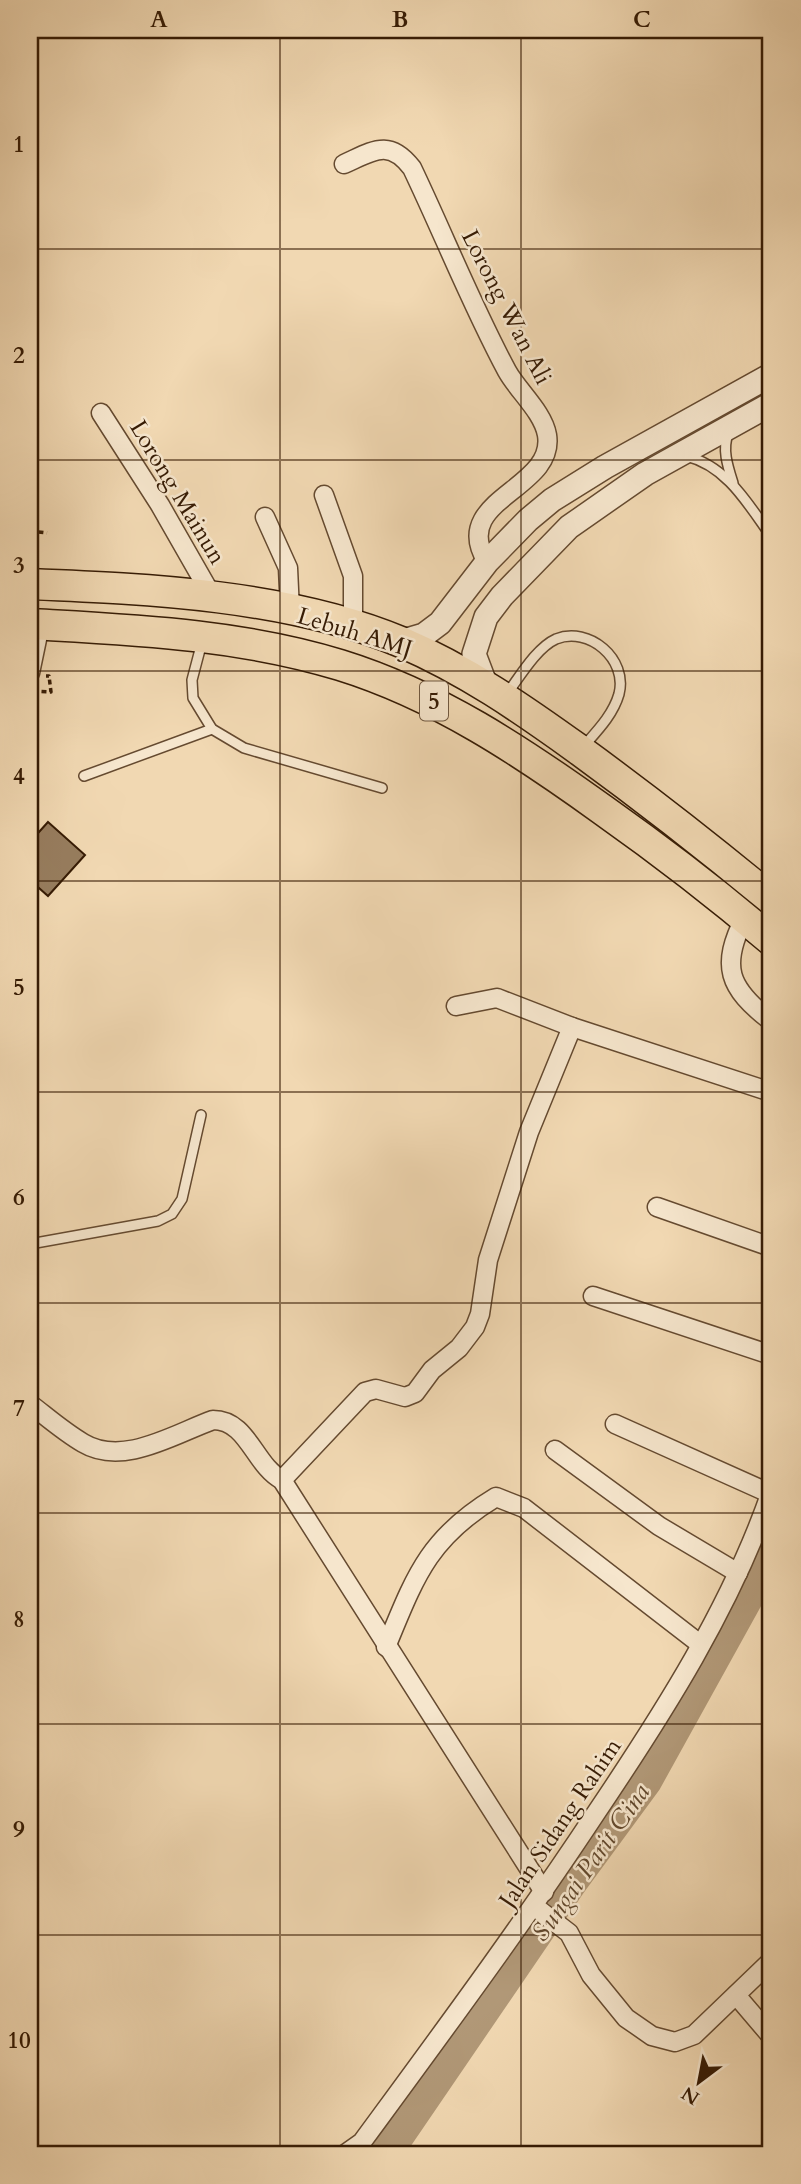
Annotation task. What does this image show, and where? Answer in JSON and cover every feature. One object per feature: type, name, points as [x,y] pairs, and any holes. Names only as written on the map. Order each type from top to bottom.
[{"type":"highway","name":"Lebuh AMJ","points":[[30,584],[159,589],[212,596],[353,626],[400,642],[495,690],[663,811],[771,899]]},
{"type":"highway","name":"Lebuh AMJ","points":[[35,625],[203,637],[339,665],[430,699],[527,755],[745,917],[771,940]]},
{"type":"street","name":"Lorong Wan Ali","points":[[344,163],[375,150],[390,149],[402,155],[412,168],[507,371],[544,428],[547,444],[535,470],[486,513],[479,542],[487,562]]},
{"type":"street","points":[[400,642],[424,635],[440,623],[487,562],[552,500],[771,375]]},
{"type":"street","points":[[495,690],[474,654],[486,617],[502,596],[569,527],[645,474],[771,404]]},
{"type":"street","name":"Lorong Mainun","points":[[101,412],[160,505],[212,596]]},
{"type":"street","points":[[324,495],[354,576],[353,626]]},
{"type":"street","points":[[265,517],[288,568],[289,611]]},
{"type":"street","points":[[30,673],[35,625]]},
{"type":"street","points":[[745,917],[729,957],[731,976],[741,995],[771,1021]]},
{"type":"street","points":[[456,1006],[497,998],[572,1027],[771,1092]]},
{"type":"street","points":[[282,1480],[365,1392],[376,1389],[393,1396],[405,1397],[415,1393],[432,1370],[468,1338],[480,1314],[488,1260],[529,1132],[572,1027]]},
{"type":"street","points":[[657,1207],[771,1247]]},
{"type":"street","points":[[593,1296],[771,1355]]},
{"type":"street","points":[[30,1404],[83,1443],[101,1451],[124,1453],[213,1420],[225,1420],[236,1426],[268,1472],[282,1480],[545,1909],[569,1933],[591,1975],[626,2018],[652,2036],[675,2042],[694,2035],[771,1961]]},
{"type":"street","points":[[615,1424],[771,1493]]},
{"type":"street","points":[[555,1450],[659,1526],[738,1573]]},
{"type":"street","name":"Jalan Sidang Rahim","points":[[345,2154],[362,2142],[545,1909],[650,1734],[700,1643],[738,1573],[771,1493]]},
{"type":"street","points":[[386,1647],[427,1556],[449,1532],[496,1497],[524,1508],[700,1643]]},
{"type":"street","points":[[736,1995],[771,2036]]},
{"type":"lane","points":[[730,427],[725,442],[733,483]]},
{"type":"lane","points":[[681,454],[698,459],[733,483],[771,536]]},
{"type":"lane","points":[[495,690],[554,640],[577,635],[599,645],[617,666],[620,692],[605,722],[580,751]]},
{"type":"lane","points":[[203,637],[192,680],[193,698],[212,729],[244,748],[382,788]]},
{"type":"lane","points":[[84,776],[212,729]]},
{"type":"lane","points":[[30,1244],[158,1221],[172,1214],[182,1199],[201,1115]]},
{"type":"path","points":[[30,531],[47,533]]},
{"type":"path","points":[[30,691],[51,692]]},
{"type":"building","points":[[48,822],[85,855],[48,896],[30,880],[30,842]]},
{"type":"waterway","name":"Sungai Parit Cina","points":[[386,2154],[571,1883],[646,1781],[771,1555]]}]
